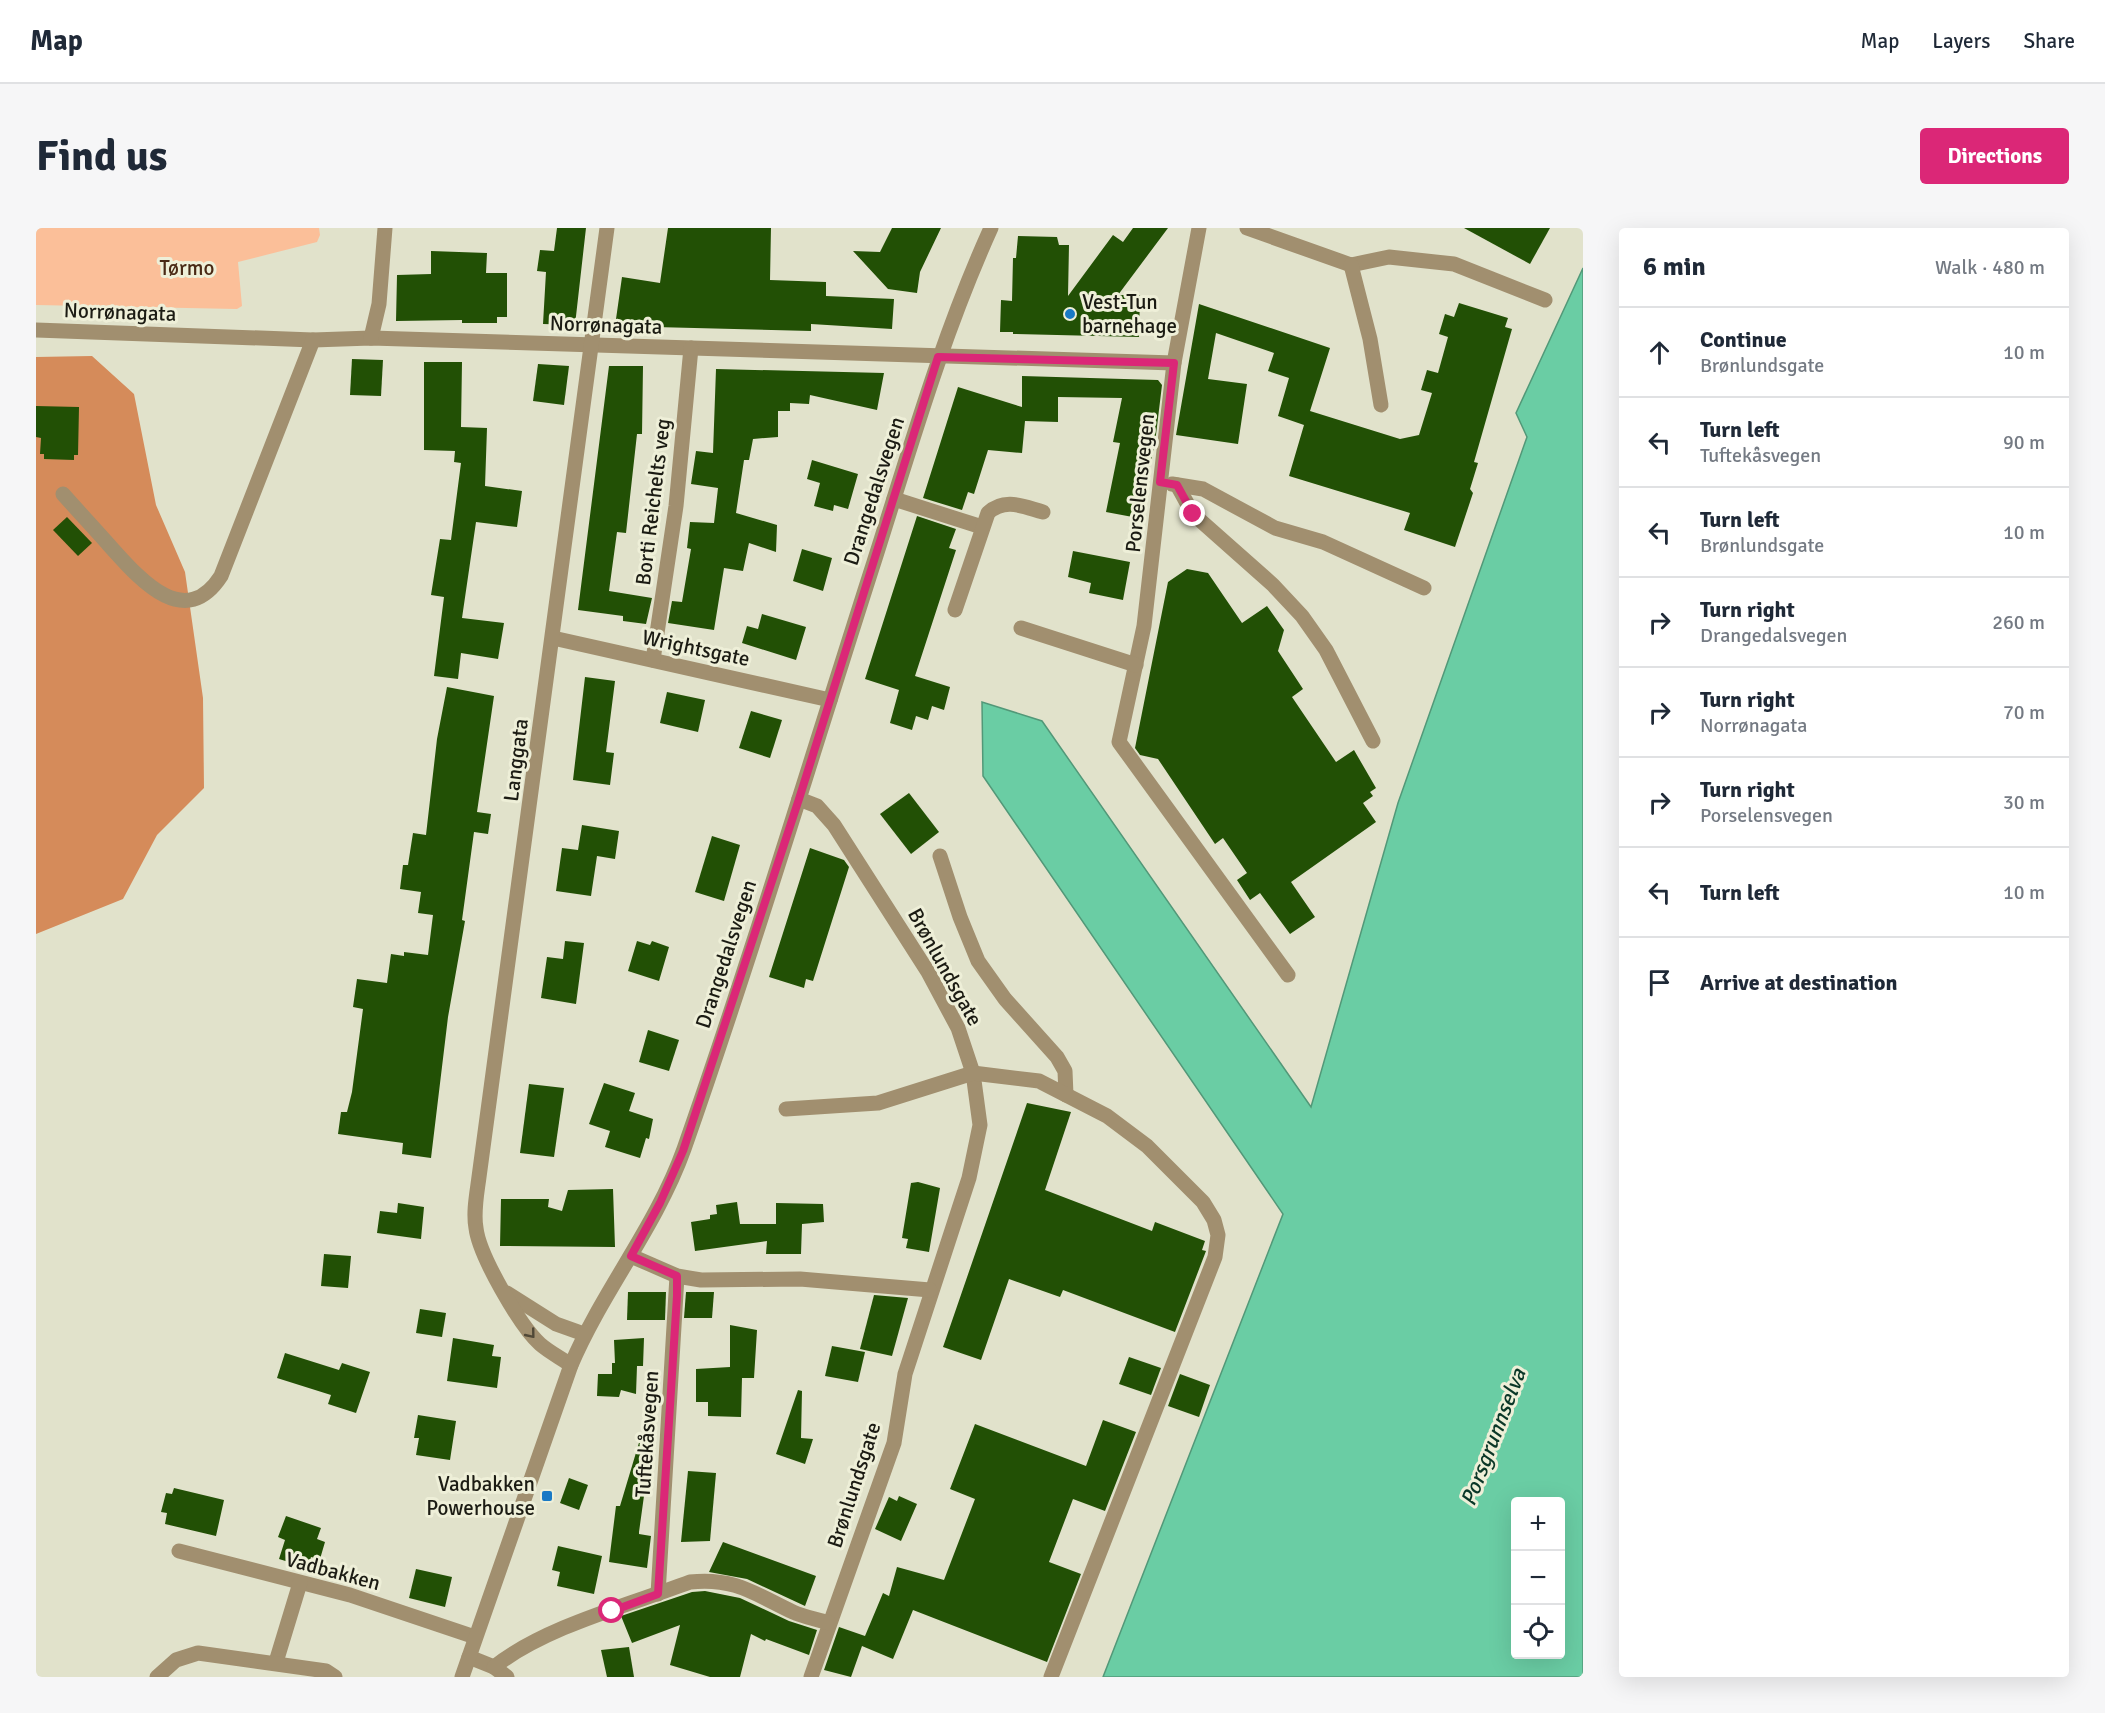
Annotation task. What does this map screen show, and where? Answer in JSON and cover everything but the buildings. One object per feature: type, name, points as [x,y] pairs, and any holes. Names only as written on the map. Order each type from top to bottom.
[{"type":"street","points":[[370,338],[379,304],[385,228]]},
{"type":"street","name":"Langgata","points":[[571,1365],[540,1344],[527,1329],[489,1269],[479,1246],[475,1225],[607,228]]},
{"type":"street","name":"Porselensvegen","points":[[1199,228],[1174,363],[1144,626],[1119,742],[1288,975]]},
{"type":"street","name":"Drangedalsvegen","points":[[462,1677],[571,1365],[584,1334],[660,1203],[683,1151],[799,799],[938,357],[987,229]]},
{"type":"street","points":[[1254,229],[1351,265],[1389,257],[1454,264],[1545,300]]},
{"type":"street","points":[[1351,265],[1370,339],[1381,405]]},
{"type":"street","name":"Norrønagata","points":[[36,330],[314,340],[370,338],[1174,363]]},
{"type":"street","points":[[63,494],[154,590],[185,601],[193,600],[212,591],[221,576],[314,340]]},
{"type":"street","name":"Borti Reichelts veg","points":[[653,660],[676,506],[692,348]]},
{"type":"street","points":[[1160,482],[1203,489],[1275,528],[1323,542],[1424,588]]},
{"type":"street","points":[[1177,485],[1193,514],[1273,585],[1302,616],[1326,650],[1373,741]]},
{"type":"street","points":[[894,499],[982,527]]},
{"type":"street","points":[[955,610],[988,513],[997,505],[1011,503],[1043,512]]},
{"type":"street","points":[[1021,628],[1136,665]]},
{"type":"street","name":"Wrightsgate","points":[[553,638],[830,700]]},
{"type":"street","name":"Brønlundsgate","points":[[799,799],[817,806],[834,825],[861,863],[928,972],[958,1028],[973,1073],[980,1125],[972,1167],[930,1290],[905,1374],[894,1443],[811,1677]]},
{"type":"street","points":[[940,856],[960,917],[978,961],[1005,999],[1057,1057],[1065,1071],[1066,1095]]},
{"type":"street","points":[[786,1109],[878,1103],[973,1073],[1039,1081],[1107,1116],[1147,1146],[1203,1203],[1214,1220],[1218,1235],[1211,1268],[1051,1677]]},
{"type":"street","points":[[631,1256],[677,1276],[701,1280],[800,1279],[930,1290]]},
{"type":"street","name":"Tuftekåsvegen","points":[[658,1594],[677,1276]]},
{"type":"street","name":"Langgata","points":[[505,1291],[556,1324],[584,1334]]},
{"type":"street","name":"Vadbakken","points":[[179,1551],[350,1595],[475,1637]]},
{"type":"street","points":[[494,1667],[511,1653],[545,1635],[697,1581],[736,1584],[796,1613],[830,1623]]},
{"type":"street","points":[[276,1662],[300,1583]]},
{"type":"street","points":[[157,1677],[176,1660],[198,1653],[276,1662],[326,1671],[335,1677]]},
{"type":"street","points":[[469,1657],[494,1667],[507,1677]]},
{"type":"green space","name":"Tørmo","points":[[36,228],[319,228],[320,235],[317,242],[238,262],[242,306],[237,309],[36,305]]},
{"type":"shaded area","points":[[92,356],[134,394],[156,505],[185,572],[203,698],[204,788],[157,835],[123,899],[36,934],[36,357]]},
{"type":"water","name":"Porsgrunnselva","points":[[1583,268],[1583,1677],[1103,1677],[1283,1214],[983,776],[982,702],[1042,721],[1311,1107],[1398,803],[1527,437],[1516,413]]},
{"type":"place","name":"Vest-Tun barnehage","points":[[1070,314]]},
{"type":"place","name":"Vadbakken Powerhouse","points":[[547,1496]]},
{"type":"route","points":[[612,1611],[658,1594],[677,1296],[677,1276],[631,1256],[660,1203],[683,1151],[799,799],[938,357],[1174,363],[1160,482],[1177,485],[1193,514]]}]
